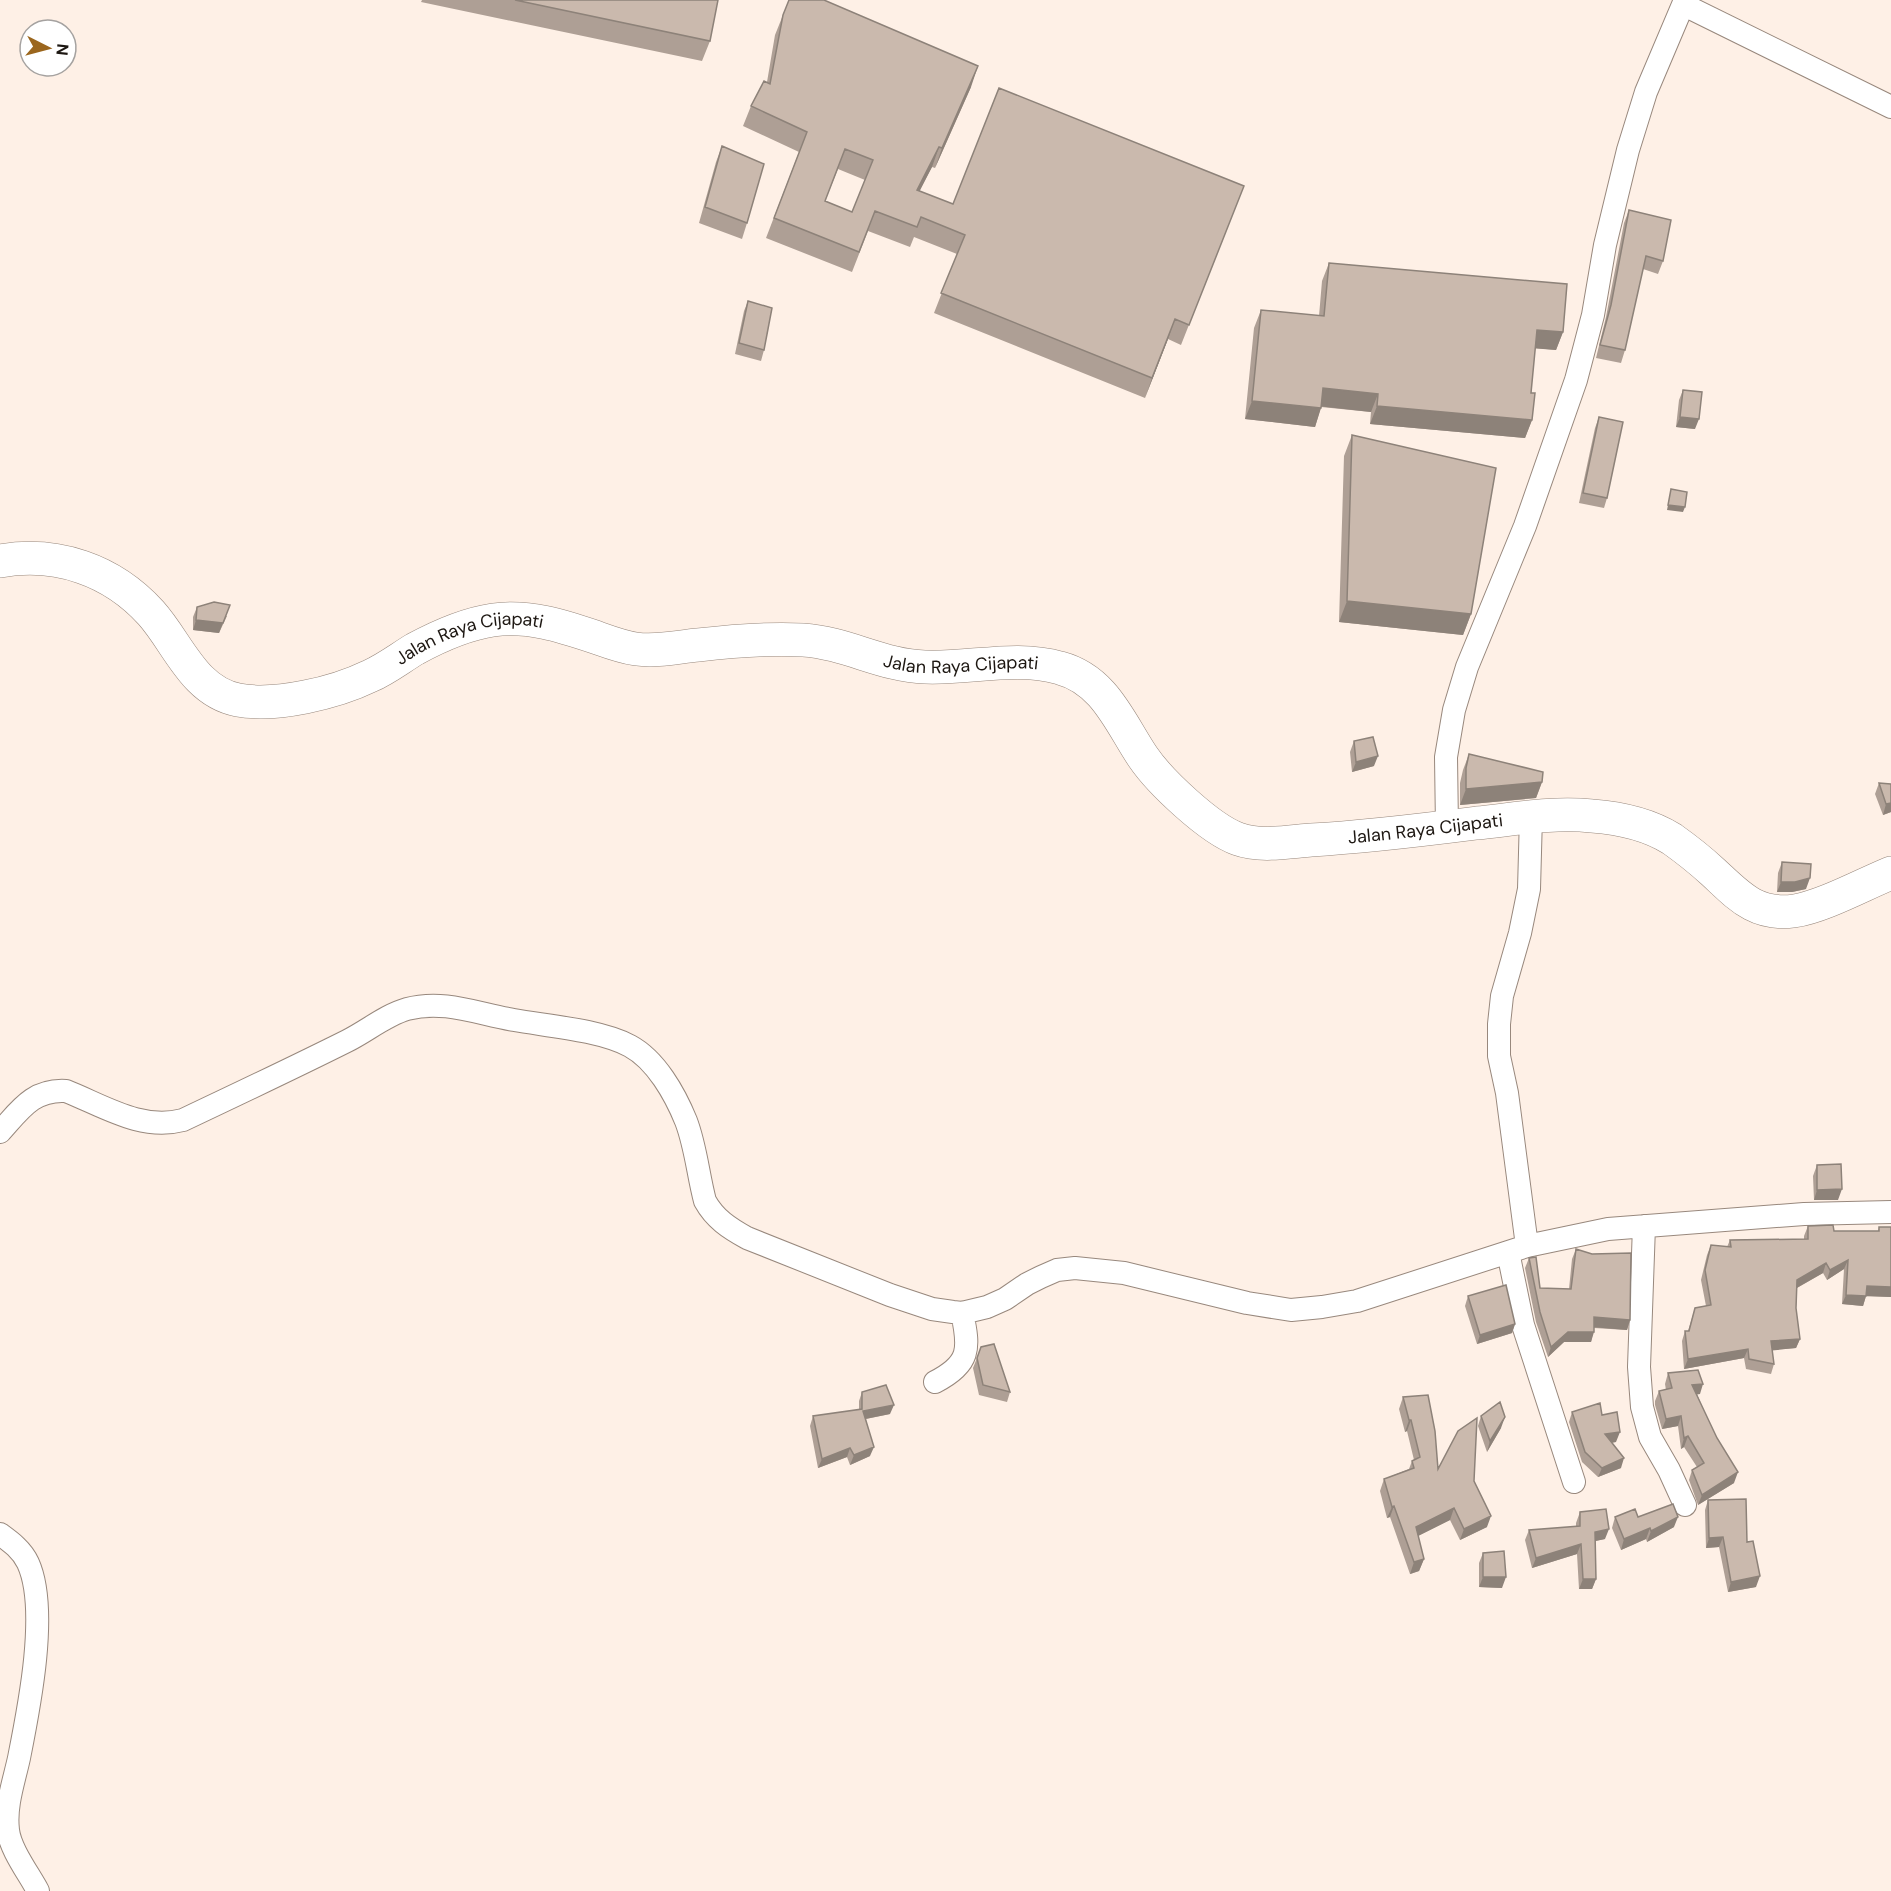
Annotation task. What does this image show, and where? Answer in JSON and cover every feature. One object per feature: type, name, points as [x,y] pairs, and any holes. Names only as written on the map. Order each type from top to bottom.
[{"type":"main road","name":"Jalan Raya Cijapati","points":[[0,561],[30,558],[58,560],[89,568],[106,576],[120,585],[151,613],[198,676],[221,694],[243,700],[270,702],[332,690],[369,677],[419,647],[460,628],[489,621],[518,618],[562,626],[637,649],[657,650],[740,641],[802,640],[839,645],[907,666],[953,667],[996,663],[1033,663],[1068,670],[1084,678],[1112,706],[1142,756],[1157,775],[1203,816],[1233,837],[1252,842],[1351,838],[1532,816],[1598,816],[1628,822],[1659,832],[1698,858],[1742,899],[1775,912],[1809,907],[1891,873]]},
{"type":"street","points":[[1447,827],[1446,757],[1454,710],[1467,668],[1525,526],[1561,428],[1593,315],[1605,245],[1628,150],[1646,92],[1685,3],[1891,107]]},
{"type":"street","points":[[1532,816],[1529,889],[1520,933],[1502,996],[1499,1056],[1507,1093],[1523,1325],[1574,1482]]},
{"type":"street","points":[[0,1132],[28,1102],[42,1093],[51,1091],[66,1091],[151,1124],[173,1123],[362,1033],[393,1014],[406,1009],[432,1005],[458,1007],[497,1017],[592,1034],[630,1046],[650,1061],[674,1099],[686,1122],[705,1201],[725,1226],[747,1238],[890,1295],[932,1309],[963,1313],[987,1307],[1057,1270],[1075,1268],[1124,1273],[1266,1307],[1291,1310],[1322,1307],[1357,1301],[1518,1249],[1608,1229],[1804,1214],[1891,1212]]},
{"type":"street","points":[[1644,1226],[1639,1358],[1642,1407],[1650,1437],[1685,1505]]},
{"type":"street","points":[[935,1382],[950,1374],[965,1357],[967,1341],[963,1313]]},
{"type":"street","points":[[0,1534],[20,1549],[28,1563],[37,1600],[38,1621],[33,1675],[10,1799],[8,1831],[12,1846],[38,1891]]},
{"type":"building","points":[[515,0],[718,0],[710,41]]},
{"type":"building","points":[[789,0],[824,0],[978,66],[942,148],[939,147],[917,190],[953,204],[999,88],[1244,186],[1189,325],[1175,319],[1152,378],[941,293],[965,235],[921,217],[917,227],[875,211],[859,252],[774,218],[807,132],[751,106],[764,81],[770,84],[783,15]],"holes":[[[845,149],[873,160],[852,212],[825,201]]]},
{"type":"building","points":[[722,146],[764,164],[747,223],[705,207]]},
{"type":"building","points":[[1629,210],[1671,220],[1663,261],[1646,256],[1625,350],[1600,345],[1611,305]]},
{"type":"building","points":[[1329,263],[1567,284],[1563,332],[1537,330],[1531,393],[1535,393],[1532,420],[1377,406],[1378,394],[1323,388],[1321,408],[1252,401],[1261,310],[1324,316]]},
{"type":"building","points":[[748,301],[772,308],[764,350],[739,343]]},
{"type":"building","points":[[1683,390],[1702,392],[1699,419],[1680,417]]},
{"type":"building","points":[[1599,417],[1623,422],[1607,498],[1583,493]]},
{"type":"building","points":[[1352,435],[1496,468],[1471,614],[1347,601]]},
{"type":"building","points":[[1671,489],[1687,492],[1685,507],[1668,505]]},
{"type":"building","points":[[214,602],[230,605],[223,623],[196,620],[197,607]]},
{"type":"building","points":[[1373,737],[1378,756],[1356,762],[1354,741]]},
{"type":"building","points":[[1469,754],[1543,772],[1542,782],[1466,789]]},
{"type":"building","points":[[1879,783],[1891,784],[1891,803],[1886,804]]},
{"type":"building","points":[[1782,862],[1811,864],[1810,878],[1795,882],[1781,882]]},
{"type":"building","points":[[1841,1164],[1842,1189],[1817,1190],[1817,1165]]},
{"type":"building","points":[[1833,1225],[1834,1231],[1879,1231],[1879,1227],[1891,1227],[1891,1287],[1867,1286],[1866,1296],[1846,1295],[1848,1260],[1830,1270],[1826,1263],[1797,1280],[1796,1308],[1800,1339],[1771,1341],[1774,1364],[1749,1359],[1748,1349],[1688,1359],[1685,1331],[1689,1331],[1695,1308],[1711,1305],[1705,1270],[1711,1245],[1731,1247],[1730,1240],[1808,1239],[1808,1226]]},
{"type":"building","points":[[1576,1249],[1592,1254],[1631,1253],[1630,1320],[1594,1317],[1594,1332],[1568,1332],[1551,1347],[1540,1312],[1529,1258],[1536,1257],[1540,1288],[1571,1289]]},
{"type":"building","points":[[1506,1285],[1515,1324],[1480,1335],[1468,1296]]},
{"type":"building","points":[[994,1344],[1010,1392],[983,1385],[977,1358],[981,1347]]},
{"type":"building","points":[[1698,1370],[1703,1384],[1692,1385],[1717,1438],[1738,1472],[1702,1495],[1692,1470],[1704,1463],[1688,1436],[1684,1438],[1681,1416],[1666,1419],[1659,1391],[1672,1388],[1668,1373]]},
{"type":"building","points":[[886,1385],[894,1405],[863,1411],[874,1447],[854,1455],[850,1448],[822,1459],[813,1416],[862,1409],[862,1392]]},
{"type":"building","points":[[1428,1395],[1435,1431],[1438,1469],[1458,1431],[1477,1418],[1474,1481],[1491,1516],[1464,1529],[1454,1508],[1416,1527],[1424,1559],[1414,1562],[1394,1506],[1392,1507],[1384,1479],[1414,1468],[1412,1461],[1420,1457],[1403,1397]]},
{"type":"building","points":[[1500,1402],[1505,1417],[1490,1441],[1481,1416]]},
{"type":"building","points":[[1600,1403],[1602,1415],[1617,1412],[1620,1432],[1605,1434],[1624,1458],[1602,1468],[1585,1452],[1572,1412]]},
{"type":"building","points":[[1746,1499],[1747,1542],[1753,1541],[1760,1576],[1731,1582],[1723,1537],[1709,1538],[1708,1500]]},
{"type":"building","points":[[1673,1504],[1678,1517],[1651,1531],[1650,1528],[1624,1539],[1615,1517],[1635,1509],[1638,1517]]},
{"type":"building","points":[[1606,1509],[1609,1529],[1595,1532],[1596,1579],[1583,1579],[1581,1544],[1536,1558],[1529,1530],[1580,1526],[1580,1512]]},
{"type":"building","points":[[1504,1551],[1506,1577],[1483,1577],[1483,1553]]}]
